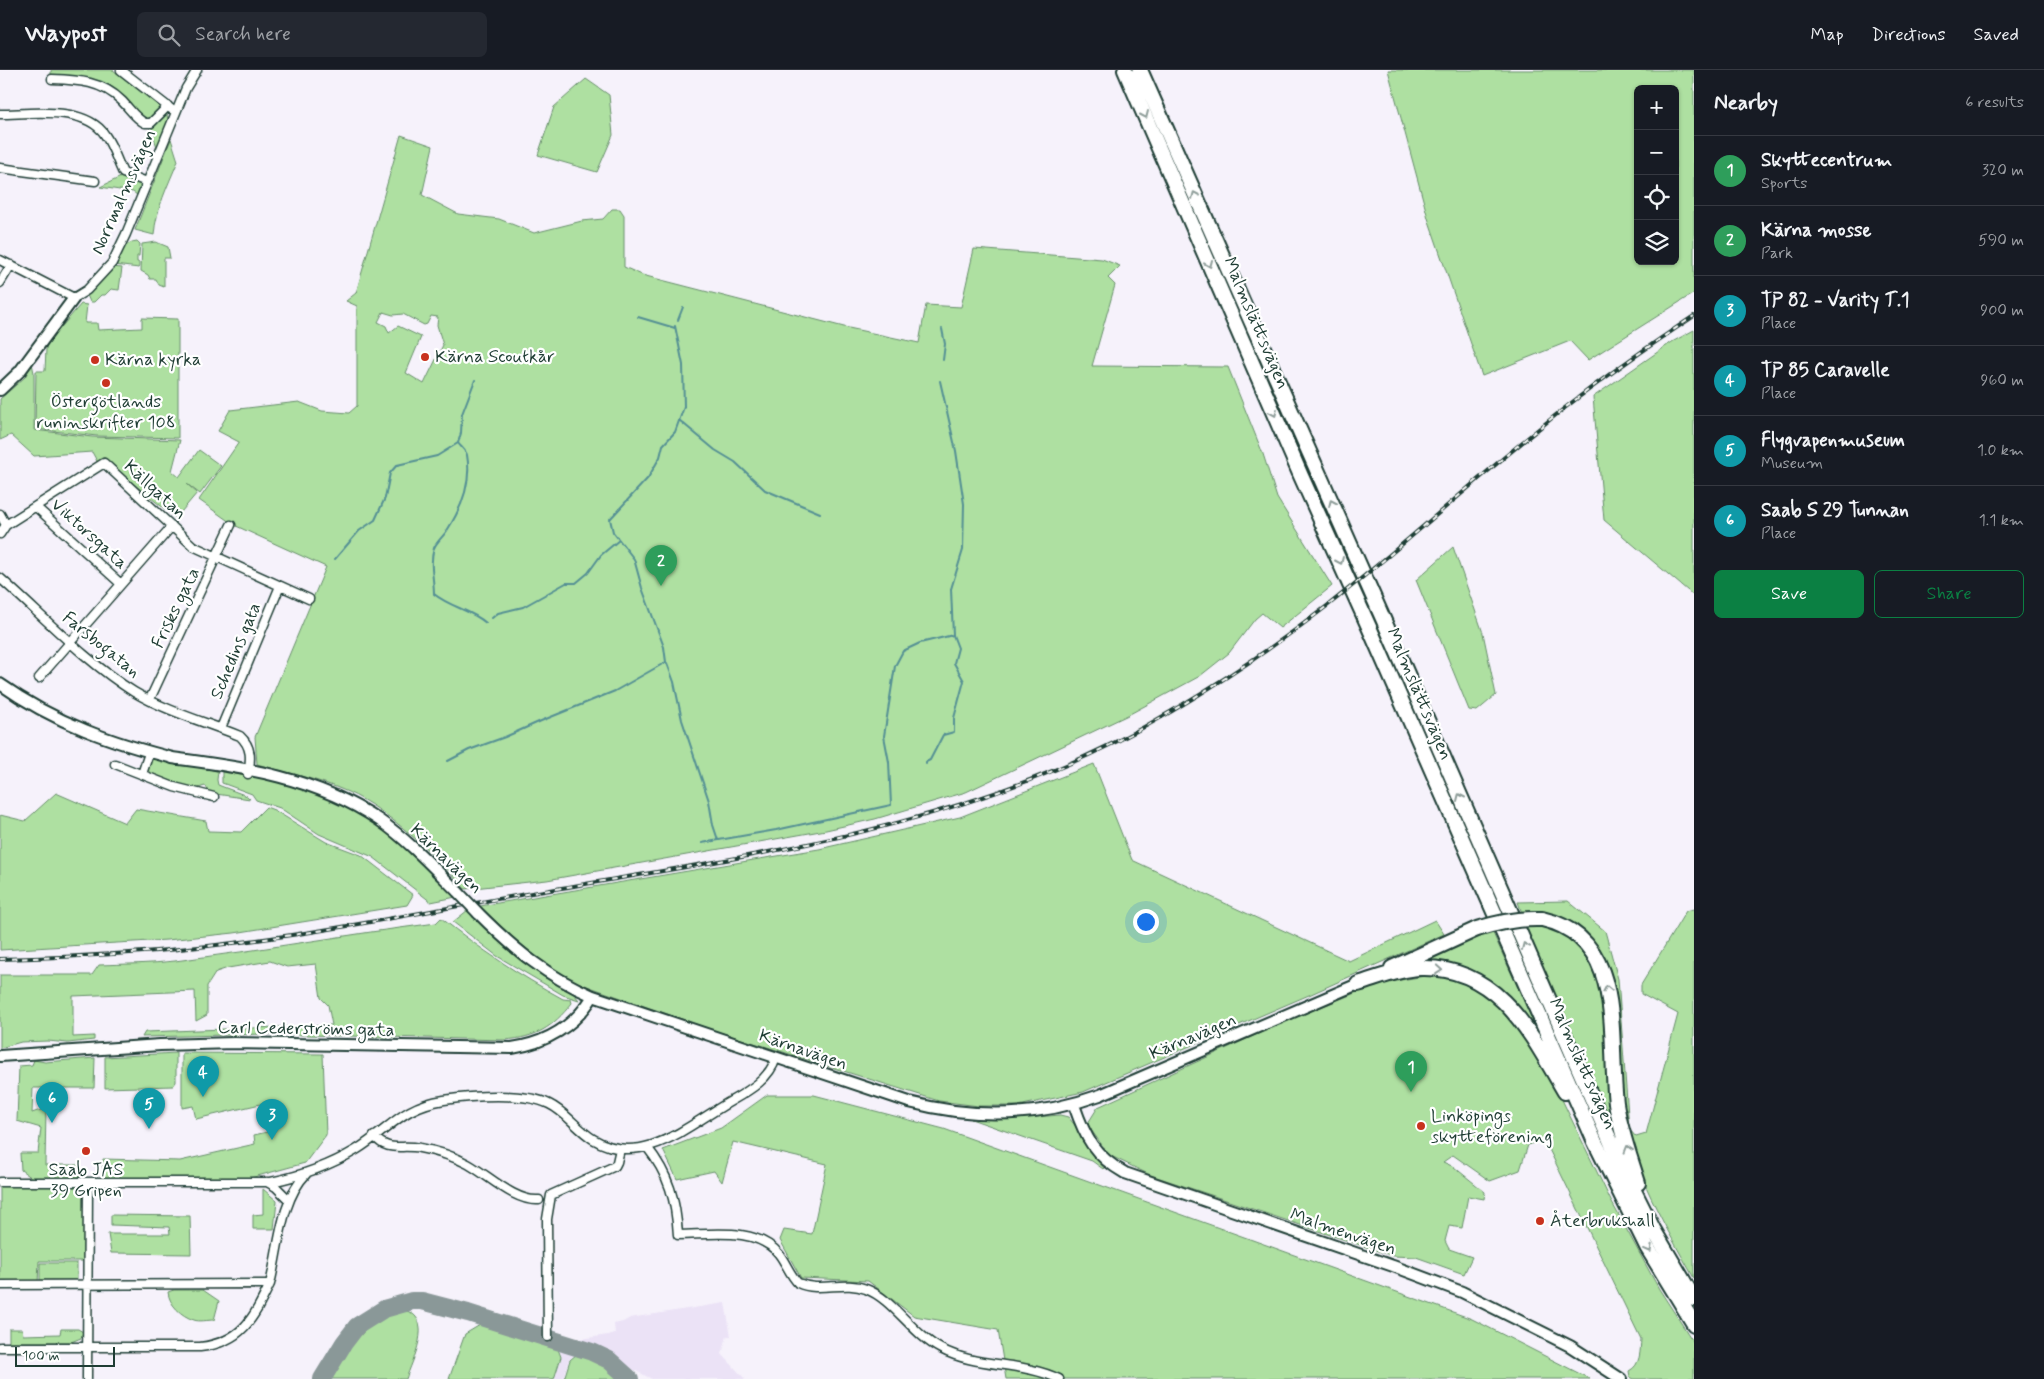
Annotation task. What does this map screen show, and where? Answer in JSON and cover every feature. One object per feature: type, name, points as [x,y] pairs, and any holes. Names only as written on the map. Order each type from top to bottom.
[{"type":"highway","name":"Malmslättsvägen","points":[[1125,70],[1301,476],[1595,1142],[1647,1247],[1694,1324]]},
{"type":"highway","name":"Malmslättsvägen","points":[[1140,70],[1384,621],[1594,1105],[1653,1229],[1694,1299]]},
{"type":"highway","points":[[1358,984],[1477,929],[1501,921],[1522,918],[1542,919],[1564,926],[1586,943],[1597,959],[1604,976],[1608,995],[1617,1104],[1623,1133],[1653,1229]]},
{"type":"highway","points":[[1358,984],[1420,968],[1464,974],[1492,990],[1517,1017],[1532,1039],[1595,1142]]},
{"type":"street","points":[[121,70],[176,113]]},
{"type":"street","name":"Norrmalmsvägen","points":[[0,390],[20,371],[74,298],[88,290],[112,263],[186,88],[197,70]]},
{"type":"street","points":[[52,79],[82,80],[104,86],[145,123],[151,122],[168,106]]},
{"type":"street","points":[[0,114],[72,114],[85,118],[105,134],[123,173],[147,182]]},
{"type":"street","points":[[0,168],[95,181]]},
{"type":"street","points":[[0,260],[74,298]]},
{"type":"street","points":[[0,283],[10,265]]},
{"type":"street","name":"Källgatan","points":[[0,534],[6,525],[104,462],[193,546],[309,599]]},
{"type":"street","name":"Viktorsgata","points":[[36,507],[121,584]]},
{"type":"street","points":[[0,514],[6,525]]},
{"type":"street","points":[[217,558],[231,525]]},
{"type":"street","points":[[39,678],[172,526]]},
{"type":"street","name":"Frisks gata","points":[[150,699],[217,558]]},
{"type":"street","name":"Farsbogatan","points":[[0,578],[71,642],[109,674],[135,692],[240,736],[246,742],[251,756],[249,771]]},
{"type":"street","name":"Schedins gata","points":[[221,728],[280,586]]},
{"type":"street","name":"Kärnavägen","points":[[0,684],[65,722],[102,738],[148,753],[172,758],[271,773],[333,795],[378,820],[416,850],[501,937],[528,959],[557,979],[593,996],[909,1102],[954,1112],[984,1115],[1019,1114],[1074,1105],[1358,984]]},
{"type":"street","points":[[142,774],[148,753]]},
{"type":"street","points":[[115,764],[174,787],[214,797]]},
{"type":"street","name":"Carl Cederströms gata","points":[[0,1056],[160,1045],[234,1043],[512,1048],[539,1042],[560,1031],[579,1015],[593,996]]},
{"type":"street","points":[[0,1182],[266,1182],[308,1171],[355,1151],[401,1115],[429,1103],[444,1100],[513,1096],[547,1103],[569,1117],[593,1139],[620,1148],[646,1147],[690,1128],[762,1080],[773,1068],[776,1058]]},
{"type":"street","name":"Malmenvägen","points":[[1074,1105],[1084,1132],[1099,1155],[1111,1166],[1125,1173],[1393,1266],[1462,1292],[1570,1346],[1621,1379]]},
{"type":"street","points":[[374,1136],[386,1147],[417,1147],[452,1156],[468,1164],[517,1196],[539,1200]]},
{"type":"street","points":[[646,1147],[664,1174],[673,1192],[678,1235],[727,1235],[757,1238],[766,1242],[779,1254],[798,1283],[819,1288],[849,1286],[865,1288],[879,1296],[916,1333],[941,1349],[971,1359],[1036,1371],[1059,1379]]},
{"type":"street","points":[[548,1338],[547,1219],[551,1195],[614,1166],[618,1162],[620,1148]]},
{"type":"street","points":[[0,1347],[200,1347],[222,1343],[238,1334],[260,1306],[270,1284],[289,1200],[295,1186],[308,1171]]},
{"type":"street","points":[[87,1379],[88,1182]]},
{"type":"street","points":[[266,1182],[276,1187],[289,1200]]},
{"type":"street","points":[[0,1285],[270,1284]]},
{"type":"shaded area","points":[[725,1303],[731,1336],[727,1336],[722,1354],[745,1379],[652,1379],[634,1370],[580,1353],[575,1354],[569,1360],[563,1379],[555,1379],[561,1358],[560,1349],[557,1346],[506,1330],[509,1320],[574,1340],[615,1334],[614,1324],[630,1318]]},
{"type":"green space","points":[[51,70],[113,70],[161,108],[151,120],[146,121],[106,86],[51,77]]},
{"type":"green space","points":[[1388,70],[1694,70],[1694,293],[1588,360],[1570,341],[1482,376],[1428,218]]},
{"type":"green space","points":[[586,79],[609,95],[613,135],[597,172],[538,155],[554,107]]},
{"type":"green space","points":[[162,114],[167,114],[168,122],[157,147],[150,126]]},
{"type":"green space","points":[[401,135],[433,146],[422,195],[458,214],[499,219],[534,233],[582,221],[603,219],[612,209],[620,209],[624,215],[624,267],[642,275],[844,327],[919,343],[926,305],[961,307],[974,249],[1102,259],[1120,266],[1108,278],[1115,285],[1092,366],[1228,367],[1263,454],[1277,498],[1332,586],[1280,628],[1262,613],[1255,619],[1229,653],[1200,676],[1128,715],[966,792],[875,819],[826,830],[547,880],[465,889],[411,835],[363,800],[326,783],[257,764],[255,737],[326,567],[234,525],[199,500],[239,442],[218,431],[230,410],[299,402],[322,411],[349,413],[357,406],[357,306],[346,301],[356,293]],"holes":[[[383,312],[393,315],[403,314],[424,325],[427,324],[431,316],[438,317],[437,325],[443,345],[424,384],[406,373],[421,337],[398,326],[389,333],[386,326],[378,322]]]},
{"type":"green space","points":[[171,139],[178,161],[160,206],[154,235],[135,230]]},
{"type":"green space","points":[[121,177],[142,184],[137,195],[133,192],[100,187]]},
{"type":"green space","points":[[137,241],[140,244],[139,256],[137,256],[139,268],[114,265],[125,246]]},
{"type":"green space","points":[[156,242],[168,247],[170,258],[164,258],[164,287],[159,285],[156,279],[150,279],[148,275],[141,271],[142,244]]},
{"type":"green space","points":[[112,267],[122,268],[119,290],[111,289],[94,302],[90,302],[87,295]]},
{"type":"green space","points":[[81,304],[87,305],[85,323],[97,323],[98,330],[142,328],[142,318],[178,319],[178,438],[97,436],[35,429],[36,371],[45,371],[46,349],[49,336],[57,332]]},
{"type":"green space","points":[[1694,330],[1694,596],[1604,520],[1593,397],[1672,342]]},
{"type":"green space","points":[[32,363],[34,373],[34,430],[92,437],[180,440],[172,471],[179,477],[199,450],[221,466],[200,494],[187,484],[197,493],[176,518],[104,460],[98,463],[92,452],[34,456],[11,435],[0,440],[0,399],[25,377]]},
{"type":"green space","points":[[1453,547],[1483,633],[1496,695],[1477,711],[1469,710],[1416,580]]},
{"type":"green space","points":[[150,757],[218,771],[218,785],[247,796],[250,799],[209,793],[206,786],[196,789],[176,785],[161,779],[147,769]]},
{"type":"green space","points":[[1094,764],[1132,860],[1349,961],[1435,920],[1444,934],[1309,995],[1083,1092],[1018,1106],[979,1106],[939,1101],[713,1030],[584,985],[569,978],[542,960],[516,940],[480,906],[819,849],[960,817]]},
{"type":"green space","points":[[222,772],[295,786],[328,797],[349,808],[387,833],[456,897],[431,902],[373,857],[319,834],[280,808],[256,800],[252,794],[222,783]]},
{"type":"green space","points":[[56,793],[125,823],[136,809],[206,821],[208,831],[241,832],[266,807],[326,842],[361,855],[413,895],[407,905],[234,933],[167,940],[0,950],[0,815],[25,821]]},
{"type":"green space","points":[[1568,901],[1605,931],[1618,979],[1629,1129],[1636,1137],[1646,1134],[1678,1014],[1641,994],[1641,985],[1686,911],[1694,909],[1694,1278],[1651,1198],[1627,1134],[1621,1098],[1613,991],[1601,959],[1593,945],[1570,925],[1540,914],[1522,913],[1518,902]]},
{"type":"green space","points":[[468,910],[521,961],[574,994],[579,1000],[563,995],[497,956],[453,922]]},
{"type":"green space","points":[[441,918],[500,961],[563,999],[571,1000],[572,1003],[558,1019],[543,1030],[516,1039],[505,1040],[267,1034],[142,1037],[145,1032],[332,1025],[328,1005],[321,998],[316,964],[287,967],[270,961],[228,968],[216,972],[207,986],[207,1015],[196,1021],[195,991],[73,996],[73,1037],[94,1036],[94,1040],[68,1043],[48,1041],[21,1042],[0,1048],[0,975],[92,975],[99,965],[156,963],[208,957],[436,923]]},
{"type":"green space","points":[[1522,923],[1537,923],[1574,938],[1592,960],[1602,982],[1619,1144]]},
{"type":"green space","points":[[1492,931],[1545,1047],[1503,993],[1476,973],[1460,967],[1443,964],[1412,965]]},
{"type":"green space","points":[[1425,976],[1456,977],[1473,984],[1506,1011],[1524,1034],[1553,1081],[1611,1201],[1659,1289],[1694,1343],[1694,1379],[1634,1379],[1630,1377],[1629,1371],[1638,1361],[1641,1339],[1544,1139],[1528,1145],[1520,1170],[1490,1181],[1453,1155],[1443,1162],[1454,1167],[1485,1192],[1484,1199],[1468,1196],[1462,1228],[1449,1226],[1445,1241],[1449,1249],[1472,1257],[1464,1274],[1416,1257],[1393,1256],[1148,1174],[1109,1155],[1089,1127],[1088,1123],[1098,1107],[1284,1022],[1377,984]]},
{"type":"green space","points":[[176,1053],[176,1082],[173,1086],[105,1088],[105,1057]]},
{"type":"green space","points":[[182,1053],[323,1054],[326,1135],[305,1163],[250,1178],[103,1179],[103,1159],[180,1161],[255,1144],[254,1135],[276,1130],[269,1102],[196,1119],[193,1106],[182,1108]]},
{"type":"green space","points":[[95,1058],[94,1088],[33,1088],[32,1113],[46,1108],[45,1165],[80,1165],[80,1179],[32,1178],[21,1170],[20,1153],[38,1153],[41,1128],[17,1121],[19,1066],[32,1065],[34,1060],[45,1062]]},
{"type":"green space","points":[[767,1095],[814,1095],[944,1129],[1472,1319],[1590,1379],[1006,1379],[998,1330],[914,1316],[868,1281],[801,1278],[780,1240],[784,1230],[812,1234],[827,1164],[733,1142],[722,1182],[714,1171],[677,1179],[663,1150],[721,1128]]},
{"type":"green space","points":[[1060,1115],[1068,1117],[1074,1124],[1103,1169],[1092,1161],[971,1119],[1014,1119]]},
{"type":"green space","points":[[0,1184],[75,1185],[82,1187],[85,1190],[84,1261],[39,1261],[38,1282],[0,1282]]},
{"type":"green space","points":[[263,1189],[277,1201],[274,1229],[253,1229],[253,1215],[263,1214]]},
{"type":"green space","points":[[111,1215],[190,1216],[191,1254],[111,1253],[108,1234],[170,1234],[169,1227],[111,1225]]},
{"type":"green space","points":[[40,1263],[77,1263],[77,1280],[40,1280]]},
{"type":"green space","points":[[174,1290],[203,1290],[219,1301],[214,1320],[196,1321],[180,1313],[173,1305],[169,1296],[168,1292]]},
{"type":"green space","points":[[407,1311],[415,1316],[419,1323],[420,1332],[419,1342],[406,1379],[330,1379],[360,1335],[370,1326],[393,1314]]},
{"type":"green space","points":[[480,1325],[558,1349],[561,1357],[554,1379],[449,1379],[465,1334]]},
{"type":"green space","points":[[9,1329],[22,1329],[23,1335],[60,1334],[61,1329],[78,1329],[83,1332],[81,1338],[71,1342],[9,1342]]},
{"type":"green space","points":[[577,1354],[600,1362],[619,1379],[564,1379],[570,1360]]},
{"type":"waterway","points":[[678,320],[683,307]]},
{"type":"waterway","points":[[638,317],[675,328]]},
{"type":"waterway","points":[[448,761],[469,750],[615,691],[666,662],[664,647],[642,588],[634,559],[613,532],[610,519],[648,478],[660,457],[663,445],[675,432],[684,407],[683,365],[675,326]]},
{"type":"waterway","points":[[942,329],[945,344],[943,360]]},
{"type":"waterway","points":[[335,559],[359,531],[375,520],[385,498],[390,473],[397,465],[437,456],[458,443],[461,433],[462,414],[475,380]]},
{"type":"waterway","points":[[926,764],[943,735],[954,732],[954,718],[964,681],[954,663],[958,648],[953,635],[951,589],[963,550],[964,504],[956,451],[940,381]]},
{"type":"waterway","points":[[679,420],[715,450],[735,462],[765,490],[820,513]]},
{"type":"waterway","points":[[458,443],[467,455],[467,484],[458,512],[434,548],[432,565],[434,594],[486,623]]},
{"type":"waterway","points":[[492,618],[498,613],[523,607],[566,583],[576,583],[588,573],[601,555],[619,540]]},
{"type":"waterway","points":[[702,843],[776,830],[891,805],[889,762],[884,736],[895,666],[903,651],[920,643],[953,635]]},
{"type":"waterway","points":[[667,663],[674,682],[682,720],[709,801],[718,840]]},
{"type":"taxiway","points":[[322,1379],[357,1326],[384,1309],[412,1301],[422,1301],[468,1313],[592,1352],[609,1360],[630,1379]]},
{"type":"railway","points":[[0,959],[146,952],[271,938],[347,926],[784,849],[944,810],[1022,783],[1098,751],[1172,711],[1232,674],[1271,647],[1359,580],[1547,422],[1607,376],[1694,316]]},
{"type":"place","name":"Kärna Scoutkår","points":[[425,357]]},
{"type":"place","name":"Kärna kyrka","points":[[95,360]]},
{"type":"place","name":"Östergötlands runinskrifter 108","points":[[106,383]]},
{"type":"place","name":"Kärna mosse","points":[[661,586]]},
{"type":"place","name":"Skyttecentrum","points":[[1411,1092]]},
{"type":"place","name":"TP 85 Caravelle","points":[[203,1097]]},
{"type":"place","name":"Saab S 29 Tunnan","points":[[52,1123]]},
{"type":"place","name":"Linköpings skytteförening","points":[[1421,1126]]},
{"type":"place","name":"Flygvapenmuseum","points":[[149,1129]]},
{"type":"place","name":"TP 82 - Varity T.1","points":[[272,1140]]},
{"type":"place","name":"Saab JAS 39 Gripen","points":[[86,1151]]},
{"type":"place","name":"Återbrukshall","points":[[1540,1221]]}]
